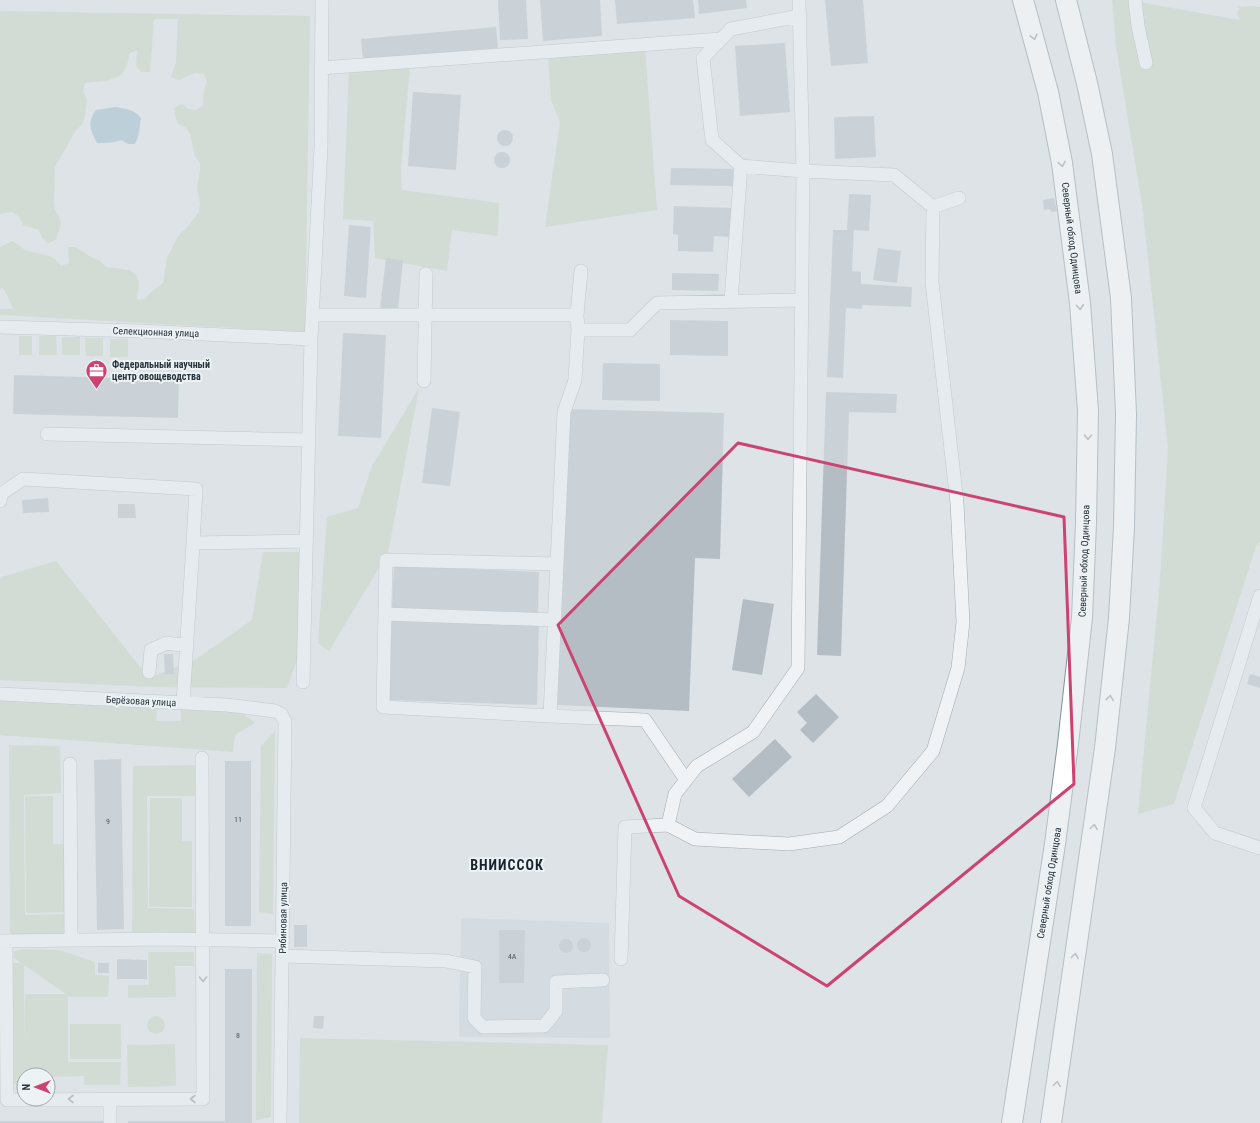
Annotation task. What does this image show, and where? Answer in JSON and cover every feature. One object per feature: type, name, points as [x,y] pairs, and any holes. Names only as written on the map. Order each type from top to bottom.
[{"type":"highway","name":"Северный обход Одинцова","points":[[1012,1123],[1056,837],[1082,626],[1088,412],[1080,303],[1062,163],[1048,92],[1031,24],[1023,0]]},
{"type":"highway","points":[[1051,1123],[1105,748],[1117,634],[1124,527],[1126,414],[1121,298],[1102,154],[1087,83],[1066,0]]},
{"type":"street","points":[[303,682],[311,339],[321,147],[322,0]]},
{"type":"street","points":[[668,825],[675,794],[697,766],[753,732],[798,668],[803,171],[799,0]]},
{"type":"street","points":[[1135,0],[1138,26],[1146,63]]},
{"type":"street","points":[[800,16],[732,29],[702,58],[712,140],[740,166],[803,171],[894,175],[933,207]]},
{"type":"street","points":[[321,68],[721,39]]},
{"type":"street","points":[[732,301],[740,166]]},
{"type":"street","points":[[933,207],[959,198]]},
{"type":"street","points":[[621,959],[625,827],[668,825],[695,839],[789,844],[839,837],[888,806],[933,751],[958,668],[963,622],[957,503],[932,282],[933,207]]},
{"type":"street","points":[[550,716],[564,412],[575,380],[578,330],[577,316],[581,271]]},
{"type":"street","points":[[424,382],[426,274]]},
{"type":"street","points":[[578,330],[630,330],[657,303],[802,300]]},
{"type":"street","points":[[312,315],[577,316]]},
{"type":"street","name":"Селекционная улица","points":[[0,327],[139,331],[311,339]]},
{"type":"street","points":[[47,434],[308,440]]},
{"type":"street","points":[[0,501],[1,494],[23,479],[196,489],[183,703]]},
{"type":"street","points":[[193,543],[307,541]]},
{"type":"street","points":[[556,564],[386,560],[382,707],[645,720],[686,780]]},
{"type":"street","points":[[1260,596],[1194,808],[1215,833],[1260,848]]},
{"type":"street","points":[[385,614],[554,620]]},
{"type":"street","points":[[149,672],[150,650],[166,643],[187,646]]},
{"type":"street","name":"Берёзовая улица","points":[[0,694],[227,705],[275,711],[281,714]]},
{"type":"street","name":"Рябиновая улица","points":[[280,1123],[283,956],[284,721],[281,714]]},
{"type":"street","points":[[202,758],[202,940],[203,1099],[7,1100],[3,941],[202,940],[283,941]]},
{"type":"street","points":[[70,764],[71,940]]},
{"type":"street","points":[[283,956],[446,961],[475,968],[474,1018],[483,1026],[544,1026],[556,1011],[556,982],[603,980]]},
{"type":"street","points":[[110,1099],[110,1123]]},
{"type":"highlighted area","points":[[738,443],[1064,517],[1074,784],[827,986],[679,896],[558,625]]},
{"type":"shaded area","points":[[461,918],[609,923],[610,1038],[459,1037]]},
{"type":"green space","points":[[1112,0],[1127,0],[1240,20],[1237,14],[1239,7],[1260,7],[1260,542],[1256,546],[1174,804],[1138,814],[1160,580],[1168,448],[1143,211],[1116,46]]},
{"type":"green space","points":[[0,11],[310,16],[305,332],[0,315],[0,309],[13,309],[6,293],[2,288],[0,289],[0,247],[12,241],[25,250],[49,256],[56,260],[61,266],[69,263],[68,247],[76,247],[91,257],[99,260],[106,267],[130,270],[137,276],[139,284],[137,300],[145,299],[163,283],[167,258],[178,236],[199,212],[200,204],[197,187],[200,163],[195,156],[190,134],[185,127],[178,124],[174,108],[182,104],[188,109],[196,110],[203,106],[204,90],[207,82],[204,74],[195,73],[179,80],[171,77],[176,62],[178,19],[154,19],[150,72],[141,72],[136,66],[137,50],[129,54],[124,70],[120,75],[108,80],[85,83],[83,91],[87,99],[85,116],[82,125],[76,130],[55,167],[54,202],[55,210],[59,216],[61,224],[56,240],[48,243],[42,238],[39,230],[23,225],[19,217],[13,212],[0,215]]},
{"type":"green space","points":[[645,47],[657,210],[545,227],[560,122],[551,101],[548,57]]},
{"type":"green space","points":[[410,67],[401,168],[402,190],[499,203],[498,236],[452,230],[447,271],[375,258],[373,221],[343,219],[349,68]]},
{"type":"green space","points":[[19,336],[32,336],[32,355],[19,355]]},
{"type":"green space","points":[[39,336],[56,336],[57,355],[39,355]]},
{"type":"green space","points":[[62,337],[80,337],[80,355],[62,355]]},
{"type":"green space","points":[[85,338],[103,338],[103,356],[86,356]]},
{"type":"green space","points":[[110,339],[128,339],[128,357],[110,357]]},
{"type":"green space","points":[[419,388],[388,553],[329,651],[318,643],[327,517],[358,508],[372,466]]},
{"type":"green space","points":[[263,552],[301,552],[298,658],[287,688],[153,687],[0,680],[0,580],[2,577],[56,561],[149,678],[196,659],[252,620]]},
{"type":"green space","points":[[0,699],[157,707],[156,721],[181,721],[181,708],[239,711],[255,723],[235,735],[233,752],[0,735]]},
{"type":"green space","points":[[275,731],[273,914],[259,912],[261,746]]},
{"type":"green space","points":[[9,745],[60,746],[61,793],[24,795],[25,915],[66,914],[66,935],[10,936]]},
{"type":"green space","points":[[198,765],[198,796],[147,796],[148,908],[194,909],[195,935],[132,935],[133,766]]},
{"type":"green space","points":[[25,796],[53,796],[53,844],[66,844],[66,912],[26,913]]},
{"type":"green space","points":[[150,798],[182,798],[182,841],[192,841],[192,907],[149,907]]},
{"type":"green space","points":[[26,949],[59,950],[95,962],[95,975],[109,976],[108,997],[68,996],[68,1062],[121,1062],[120,1085],[84,1085],[84,1076],[56,1077],[56,1067],[16,1067],[15,1084],[13,963],[21,963],[13,957],[15,951]],"holes":[[[24,965],[66,994],[25,994],[24,1040]]]},
{"type":"green space","points":[[148,952],[194,952],[194,966],[175,966],[176,997],[128,998],[128,985],[149,985]]},
{"type":"green space","points":[[257,953],[272,954],[271,1117],[256,1120]]},
{"type":"green space","points":[[152,1016],[160,1016],[165,1021],[163,1032],[160,1034],[152,1034],[147,1029],[147,1021]]},
{"type":"green space","points":[[70,1024],[121,1024],[121,1059],[70,1059]]},
{"type":"green space","points":[[300,1038],[608,1045],[602,1123],[299,1123]]},
{"type":"green space","points":[[175,1044],[176,1086],[128,1087],[127,1045]]},
{"type":"water","points":[[116,107],[127,109],[139,115],[141,118],[139,134],[135,144],[128,144],[121,140],[97,143],[90,126],[93,115],[96,110]]},
{"type":"building","points":[[498,0],[526,0],[528,39],[500,40]]},
{"type":"building","points":[[540,0],[600,0],[602,36],[543,41]]},
{"type":"building","points":[[615,0],[693,0],[695,18],[617,24]]},
{"type":"building","points":[[698,0],[746,0],[747,8],[699,14]]},
{"type":"building","points":[[825,0],[863,0],[868,63],[831,66]]},
{"type":"building","points":[[496,27],[498,48],[363,60],[361,39]]},
{"type":"building","points":[[785,43],[790,112],[740,116],[735,46]]},
{"type":"building","points":[[413,92],[461,95],[456,170],[408,166]]},
{"type":"building","points":[[874,116],[876,157],[835,159],[834,117]]},
{"type":"building","points":[[502,130],[508,130],[513,135],[511,144],[508,146],[502,146],[497,141],[497,135]]},
{"type":"building","points":[[499,152],[505,152],[510,157],[508,166],[505,168],[499,168],[494,163],[494,157]]},
{"type":"building","points":[[671,168],[733,169],[733,186],[670,185]]},
{"type":"building","points":[[849,194],[871,195],[869,231],[854,230],[852,271],[861,272],[861,284],[912,287],[911,307],[862,305],[862,309],[846,308],[843,378],[827,377],[833,230],[847,230]]},
{"type":"building","points":[[1054,198],[1057,211],[1051,212],[1050,209],[1044,210],[1043,200]]},
{"type":"building","points":[[674,206],[732,208],[731,237],[714,236],[713,252],[678,251],[678,235],[673,234]]},
{"type":"building","points":[[349,225],[371,227],[366,298],[344,296]]},
{"type":"building","points":[[878,248],[901,251],[897,283],[873,280]]},
{"type":"building","points":[[386,258],[403,260],[398,310],[380,308]]},
{"type":"building","points":[[672,273],[719,274],[718,291],[672,290]]},
{"type":"building","points":[[670,320],[728,321],[728,356],[670,355]]},
{"type":"building","points":[[343,333],[386,335],[381,438],[338,436]]},
{"type":"building","points":[[603,363],[660,364],[660,401],[602,400]]},
{"type":"building","name":"Федеральный научный центр овощеводства","points":[[14,375],[179,380],[178,418],[13,414]]},
{"type":"building","points":[[826,392],[897,394],[896,413],[849,412],[841,656],[817,655]]},
{"type":"building","points":[[432,408],[460,412],[450,486],[422,483]]},
{"type":"building","points":[[567,409],[724,413],[720,559],[695,558],[689,711],[557,705]]},
{"type":"building","points":[[48,498],[49,512],[23,513],[22,500]]},
{"type":"building","points":[[118,504],[135,504],[136,518],[118,518]]},
{"type":"building","points":[[394,566],[539,572],[538,613],[392,608]]},
{"type":"building","points":[[743,599],[774,604],[762,675],[732,670]]},
{"type":"building","points":[[392,619],[539,624],[537,705],[389,700]]},
{"type":"building","points":[[164,654],[173,654],[174,674],[165,674]]},
{"type":"building","points":[[1250,674],[1260,677],[1260,688],[1247,684]]},
{"type":"building","points":[[816,694],[839,717],[813,743],[800,730],[807,723],[797,712]]},
{"type":"building","points":[[775,739],[792,757],[749,797],[732,779]]},
{"type":"building","points":[[121,759],[124,929],[97,930],[94,760]]},
{"type":"building","points":[[225,761],[251,761],[251,926],[225,926]]},
{"type":"building","points":[[294,925],[307,925],[307,947],[294,947]]},
{"type":"building","points":[[499,930],[525,930],[524,983],[499,983]]},
{"type":"building","points":[[581,938],[587,938],[591,942],[591,948],[587,952],[581,952],[577,948],[577,942]]},
{"type":"building","points":[[563,939],[569,939],[573,943],[573,949],[569,953],[563,953],[559,949],[559,943]]},
{"type":"building","points":[[117,959],[147,960],[147,979],[117,979]]},
{"type":"building","points":[[98,963],[109,963],[109,973],[98,973]]},
{"type":"building","points":[[225,969],[252,969],[252,1123],[128,1123],[128,1121],[225,1121]]},
{"type":"building","points":[[314,1016],[324,1016],[323,1029],[313,1028]]},
{"type":"building","points":[[0,1121],[105,1121],[105,1123],[0,1123]]},
{"type":"place","name":"Федеральный научный центр овощеводства","points":[[96,390]]},
{"type":"district","name":"ВНИИССОК","points":[[507,865]]}]
